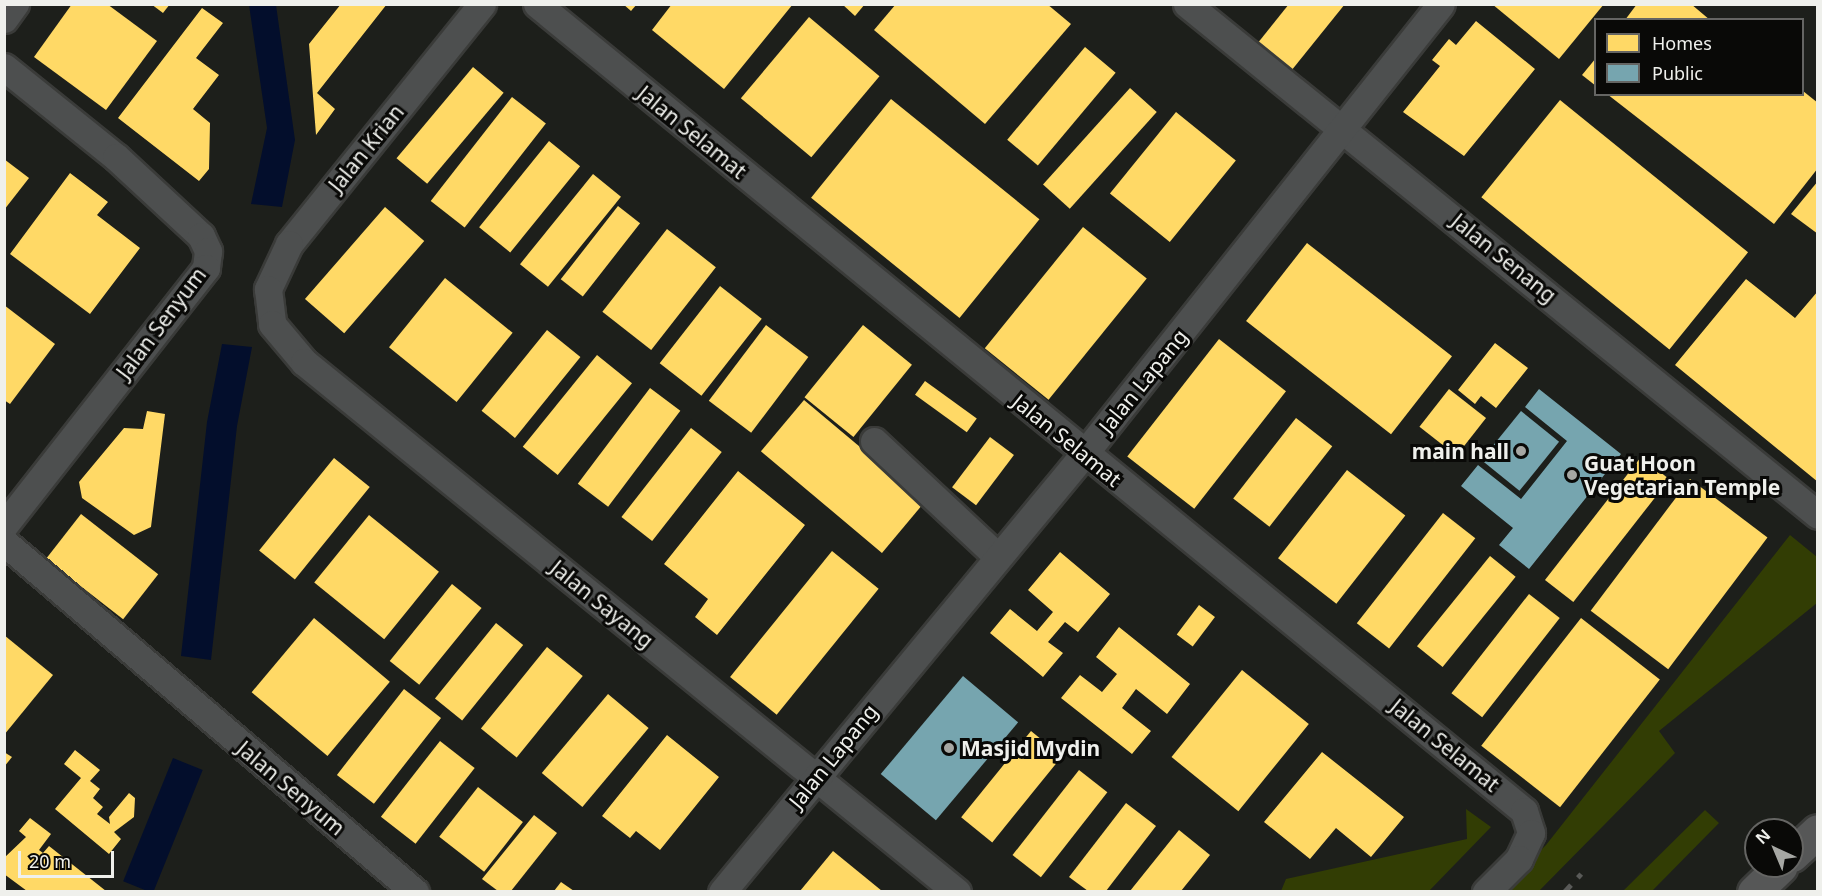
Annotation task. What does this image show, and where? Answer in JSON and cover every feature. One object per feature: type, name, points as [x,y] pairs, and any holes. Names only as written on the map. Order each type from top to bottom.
[{"type":"main road","points":[[1804,844],[1818,831]]},
{"type":"main road","points":[[1754,891],[1768,878]]},
{"type":"street","points":[[4,18],[15,4]]},
{"type":"street","name":"Jalan Krian","points":[[268,301],[290,244],[482,4]]},
{"type":"street","name":"Jalan Selamat","points":[[537,4],[1084,454],[1524,811],[1531,833],[1519,859],[1486,891]]},
{"type":"street","name":"Jalan Senang","points":[[1187,4],[1344,128],[1818,515]]},
{"type":"street","name":"Jalan Lapang","points":[[722,891],[1084,454],[1442,4]]},
{"type":"street","name":"Jalan Senyum","points":[[4,67],[116,157],[201,236],[208,251],[206,268],[4,526]]},
{"type":"street","name":"Jalan Sayang","points":[[268,301],[272,324],[304,362],[813,780],[957,891]]},
{"type":"street","points":[[874,441],[998,557]]},
{"type":"street","name":"Jalan Senyum","points":[[4,542],[415,891]]},
{"type":"green space","points":[[1790,535],[1817,557],[1817,603],[1659,731],[1675,753],[1539,891],[1499,892],[1546,845]]},
{"type":"green space","points":[[1466,809],[1491,827],[1429,891],[1281,891],[1286,879],[1467,839]]},
{"type":"green space","points":[[1705,810],[1719,823],[1652,891],[1623,891]]},
{"type":"water","points":[[249,5],[276,5],[295,140],[282,207],[251,204],[267,128]]},
{"type":"water","points":[[222,344],[252,347],[237,426],[211,660],[181,656],[207,422]]},
{"type":"water","points":[[173,758],[203,770],[153,892],[123,881]]},
{"type":"building: Homes","points":[[72,4],[107,4],[157,41],[106,110],[34,57]]},
{"type":"building: Homes","points":[[151,4],[170,4],[163,13]]},
{"type":"building: Homes","points":[[341,4],[387,4],[317,93],[335,109],[316,135],[309,44]]},
{"type":"building: Homes","points":[[623,4],[637,4],[631,11]]},
{"type":"building: Homes","points":[[672,4],[793,4],[724,89],[652,30]]},
{"type":"building: Homes","points":[[842,4],[865,4],[855,16]]},
{"type":"building: Homes","points":[[896,4],[1047,4],[1071,24],[985,124],[874,30]]},
{"type":"building: Homes","points":[[1289,4],[1345,4],[1287,76],[1253,49]]},
{"type":"building: Homes","points":[[1492,4],[1604,4],[1559,59]]},
{"type":"building: Homes","points":[[1637,4],[1691,4],[1708,18],[1626,18]]},
{"type":"building: Homes","points":[[202,8],[223,23],[196,58],[219,75],[193,109],[210,123],[209,169],[199,181],[118,118]]},
{"type":"building: Homes","points":[[809,17],[879,76],[811,157],[741,98]]},
{"type":"building: Homes","points":[[1476,21],[1535,69],[1464,156],[1403,112],[1440,66],[1432,60],[1449,39],[1456,45]]},
{"type":"building: Homes","points":[[1085,47],[1116,73],[1038,165],[1007,140]]},
{"type":"building: Homes","points":[[1594,60],[1594,84],[1582,75]]},
{"type":"building: Homes","points":[[473,67],[504,93],[427,184],[397,158]]},
{"type":"building: Homes","points":[[1130,88],[1157,112],[1070,209],[1043,185]]},
{"type":"building: Homes","points":[[1804,92],[1818,103],[1818,168],[1774,224],[1610,96],[1804,96]]},
{"type":"building: Homes","points":[[512,97],[546,123],[465,227],[431,201]]},
{"type":"building: Homes","points":[[891,99],[1039,219],[960,318],[811,198]]},
{"type":"building: Homes","points":[[1560,100],[1748,252],[1669,349],[1481,197]]},
{"type":"building: Homes","points":[[1176,112],[1236,160],[1170,242],[1110,194]]},
{"type":"building: Homes","points":[[549,141],[580,166],[510,252],[479,227]]},
{"type":"building: Homes","points":[[4,159],[29,178],[4,210]]},
{"type":"building: Homes","points":[[70,173],[108,202],[97,215],[140,248],[90,314],[10,254]]},
{"type":"building: Homes","points":[[593,174],[621,197],[548,287],[520,264]]},
{"type":"building: Homes","points":[[1818,181],[1818,234],[1791,214]]},
{"type":"building: Homes","points":[[618,206],[640,223],[583,297],[561,279]]},
{"type":"building: Homes","points":[[385,207],[424,241],[344,333],[305,299]]},
{"type":"building: Homes","points":[[1083,227],[1147,279],[1049,400],[985,348]]},
{"type":"building: Homes","points":[[667,229],[716,267],[651,350],[602,312]]},
{"type":"building: Homes","points":[[1307,243],[1452,356],[1391,434],[1246,321]]},
{"type":"building: Homes","points":[[445,278],[513,333],[457,402],[389,347]]},
{"type":"building: Homes","points":[[1746,279],[1795,318],[1818,291],[1818,482],[1675,365]]},
{"type":"building: Homes","points":[[720,286],[762,319],[701,396],[660,363]]},
{"type":"building: Homes","points":[[4,305],[55,344],[10,404],[4,400]]},
{"type":"building: Homes","points":[[766,325],[808,357],[751,433],[709,401]]},
{"type":"building: Homes","points":[[863,325],[912,365],[853,437],[804,397]]},
{"type":"building: Homes","points":[[547,330],[580,357],[515,438],[482,411]]},
{"type":"building: Homes","points":[[1219,339],[1286,391],[1194,509],[1127,456]]},
{"type":"building: Homes","points":[[1495,343],[1528,368],[1496,408],[1481,396],[1475,404],[1458,390]]},
{"type":"building: Homes","points":[[597,355],[632,383],[558,475],[523,447]]},
{"type":"building: Homes","points":[[925,381],[977,419],[967,432],[915,395]]},
{"type":"building: Homes","points":[[650,388],[680,411],[608,507],[578,484]]},
{"type":"building: Homes","points":[[1449,389],[1486,418],[1456,456],[1419,427]]},
{"type":"building: Homes","points":[[804,400],[925,502],[882,553],[761,451]]},
{"type":"building: Homes","points":[[147,411],[165,414],[151,527],[134,535],[82,498],[79,482],[124,428],[143,429]]},
{"type":"building: Homes","points":[[1296,418],[1332,446],[1269,527],[1233,498]]},
{"type":"building: Homes","points":[[691,428],[722,452],[652,541],[621,517]]},
{"type":"building: Homes","points":[[990,437],[1014,455],[976,505],[952,487]]},
{"type":"building: Homes","points":[[1641,457],[1669,479],[1573,602],[1545,580]]},
{"type":"building: Homes","points":[[334,458],[370,487],[295,579],[259,550]]},
{"type":"building: Homes","points":[[1347,470],[1405,516],[1336,604],[1278,558]]},
{"type":"building: Homes","points":[[738,471],[805,525],[717,635],[695,617],[708,599],[664,564]]},
{"type":"building: Homes","points":[[1690,479],[1767,537],[1668,669],[1591,611]]},
{"type":"building: Homes","points":[[1443,513],[1475,538],[1389,649],[1357,623]]},
{"type":"building: Homes","points":[[81,514],[158,574],[123,619],[46,559]]},
{"type":"building: Homes","points":[[369,515],[439,572],[384,639],[314,583]]},
{"type":"building: Homes","points":[[832,551],[879,589],[777,715],[730,677]]},
{"type":"building: Homes","points":[[1060,552],[1110,594],[1078,632],[1065,622],[1048,642],[1063,653],[1043,677],[990,633],[1010,609],[1037,631],[1053,612],[1028,590]]},
{"type":"building: Homes","points":[[1490,556],[1516,577],[1443,667],[1417,646]]},
{"type":"building: Homes","points":[[452,584],[482,608],[419,685],[390,661]]},
{"type":"building: Homes","points":[[1529,594],[1560,618],[1482,717],[1451,693]]},
{"type":"building: Homes","points":[[1199,605],[1215,617],[1193,647],[1177,635]]},
{"type":"building: Homes","points":[[314,618],[390,682],[327,756],[252,692]]},
{"type":"building: Homes","points":[[1581,618],[1660,680],[1560,807],[1481,746]]},
{"type":"building: Homes","points":[[496,623],[523,645],[462,720],[435,698]]},
{"type":"building: Homes","points":[[1119,627],[1190,684],[1167,714],[1136,689],[1122,708],[1151,731],[1132,754],[1061,698],[1080,675],[1102,692],[1117,674],[1096,657]]},
{"type":"building: Homes","points":[[4,635],[53,675],[4,735]]},
{"type":"building: Homes","points":[[547,647],[583,676],[517,758],[481,729]]},
{"type":"building: Homes","points":[[1242,670],[1309,724],[1238,811],[1172,757]]},
{"type":"building: Homes","points":[[404,689],[441,718],[374,804],[337,775]]},
{"type":"building: Homes","points":[[608,694],[649,728],[582,807],[542,773]]},
{"type":"building: Homes","points":[[1031,731],[1062,756],[992,842],[961,817]]},
{"type":"building: Homes","points":[[667,735],[719,777],[660,850],[636,831],[630,838],[602,816]]},
{"type":"building: Homes","points":[[440,741],[475,768],[416,844],[381,817]]},
{"type":"building: Homes","points":[[75,750],[100,770],[90,781],[100,789],[93,798],[103,807],[97,814],[110,824],[109,817],[129,793],[135,798],[134,817],[114,832],[121,839],[109,854],[55,809],[81,778],[64,764]]},
{"type":"building: Homes","points":[[4,752],[12,757],[4,767]]},
{"type":"building: Homes","points":[[1322,752],[1404,817],[1371,857],[1336,828],[1310,859],[1264,822]]},
{"type":"building: Homes","points":[[1079,770],[1107,792],[1041,877],[1013,855]]},
{"type":"building: Homes","points":[[478,787],[523,822],[484,872],[439,837]]},
{"type":"building: Homes","points":[[1126,803],[1156,826],[1106,891],[1088,891],[1069,877]]},
{"type":"building: Homes","points":[[534,815],[557,833],[511,891],[498,891],[482,879]]},
{"type":"building: Homes","points":[[30,818],[51,834],[39,850],[43,853],[49,846],[106,891],[27,891],[4,874],[4,858],[26,837],[19,831]]},
{"type":"building: Homes","points":[[1179,830],[1210,855],[1181,891],[1130,891]]},
{"type":"building: Homes","points":[[833,851],[882,891],[800,891]]},
{"type":"building: Homes","points":[[561,882],[574,891],[554,891]]},
{"type":"building: Public","name":"Guat Hoon Vegetarian Temple","points":[[1539,389],[1621,454],[1529,569],[1499,545],[1513,528],[1461,486],[1478,465],[1521,499],[1567,441],[1525,407]]},
{"type":"building: Public","name":"main hall","points":[[1521,411],[1559,442],[1519,491],[1481,460]]},
{"type":"building: Public","name":"Masjid Mydin","points":[[963,676],[1018,722],[936,820],[881,774]]},
{"type":"railway","points":[[1564,892],[1581,874]]},
{"type":"place","name":"main hall","points":[[1521,451]]},
{"type":"place","name":"Guat Hoon Vegetarian Temple","points":[[1572,475]]},
{"type":"place","name":"Masjid Mydin","points":[[949,748]]}]
